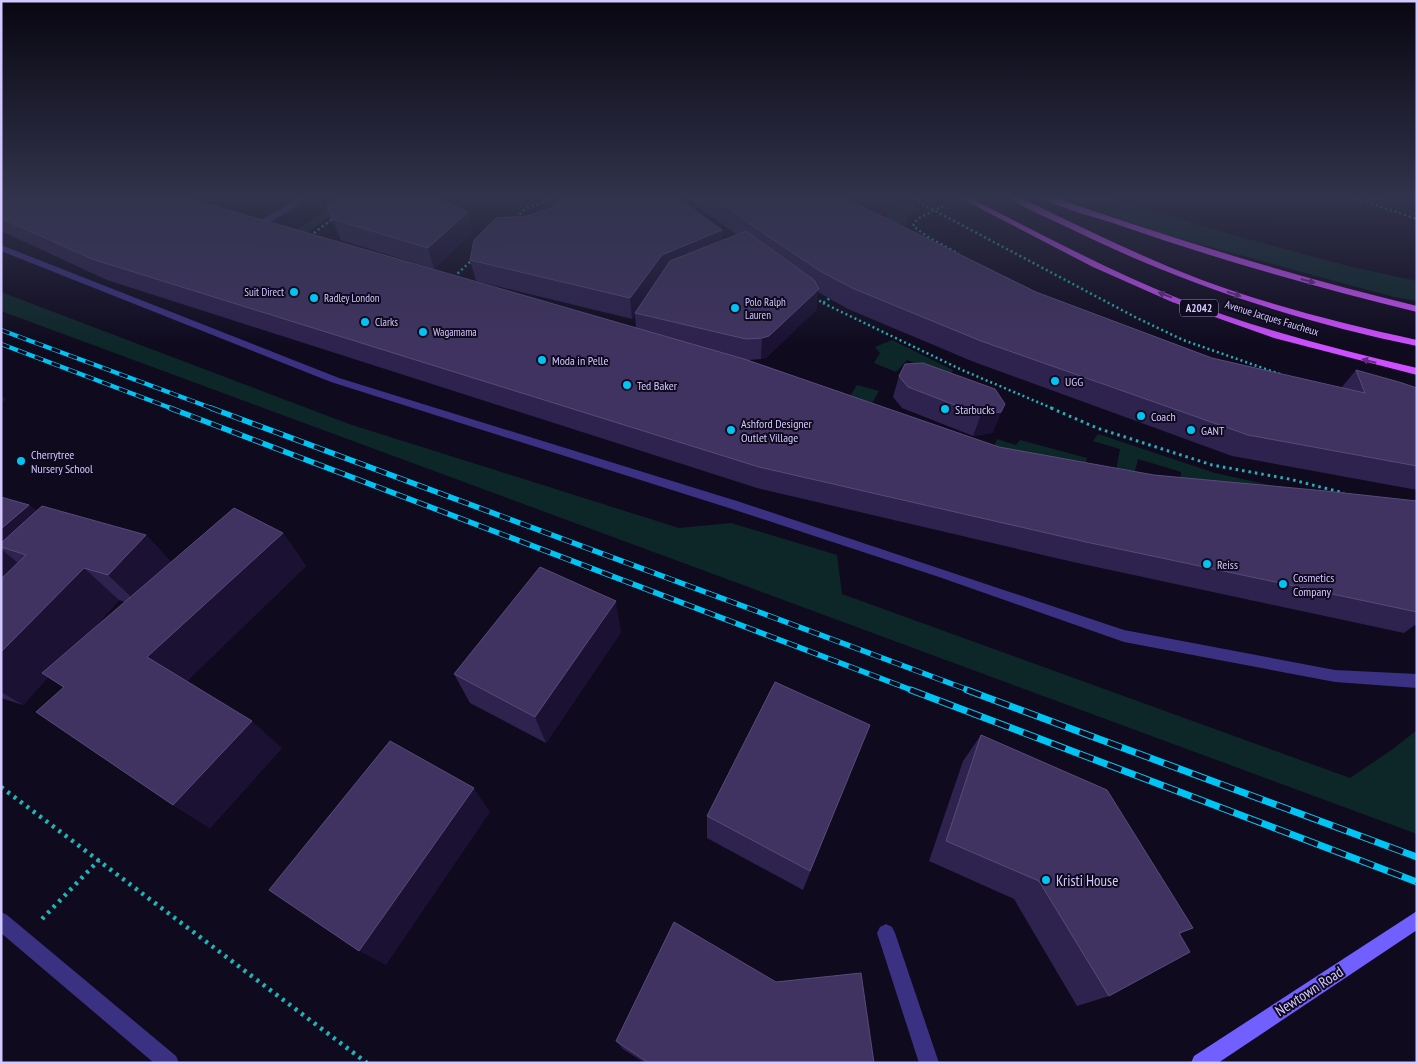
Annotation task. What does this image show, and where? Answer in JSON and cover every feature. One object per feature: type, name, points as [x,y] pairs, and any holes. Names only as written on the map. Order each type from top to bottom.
[{"type":"main road","name":"Avenue Jacques Faucheux","points":[[1059,247],[1143,287],[1273,333],[1417,372]]},
{"type":"main road","name":"Avenue Jacques Faucheux","points":[[1112,247],[1215,288],[1338,325],[1417,343]]},
{"type":"main road","points":[[1187,247],[1353,294],[1417,309]]},
{"type":"street","points":[[1,248],[335,380],[736,505],[1124,636],[1335,676],[1417,681]]},
{"type":"street","name":"Newtown Road","points":[[1201,1063],[1417,920]]},
{"type":"street","points":[[1,921],[169,1063]]},
{"type":"street","points":[[886,933],[929,1063]]},
{"type":"path","points":[[945,247],[962,256]]},
{"type":"path","points":[[1003,247],[1135,317],[1183,340],[1282,375]]},
{"type":"path","points":[[450,281],[477,255]]},
{"type":"path","points":[[823,303],[839,292]]},
{"type":"path","points":[[809,295],[962,370],[1097,428],[1212,465],[1289,479],[1345,493]]},
{"type":"path","points":[[1,787],[367,1063]]},
{"type":"path","points":[[22,940],[99,860]]},
{"type":"green space","points":[[1210,247],[1276,247],[1352,267],[1417,281],[1417,301],[1394,297]]},
{"type":"green space","points":[[1,292],[349,424],[679,528],[731,523],[837,555],[842,594],[1350,778],[1417,730],[1417,834],[1,311]]},
{"type":"green space","points":[[892,340],[953,370],[950,377],[907,360],[896,372],[874,363],[880,353],[875,347]]},
{"type":"green space","points":[[857,385],[879,391],[871,405],[850,396]]},
{"type":"green space","points":[[1098,434],[1215,473],[1293,490],[1180,485],[1181,472],[1138,459],[1135,471],[1145,474],[1116,470],[1120,449],[1093,441]]},
{"type":"green space","points":[[997,439],[1016,445],[1020,440],[1087,458],[1084,469],[993,449]]},
{"type":"building","name":"Ashford Designer Outlet Village","points":[[65,247],[355,247],[744,359],[999,447],[1154,475],[1417,501],[1417,612],[1086,542],[759,467],[92,259]]},
{"type":"building","points":[[473,247],[682,247],[662,255],[630,298],[470,260]]},
{"type":"building","name":"Polo Ralph Lauren","points":[[706,247],[768,247],[814,280],[819,289],[769,336],[762,338],[746,339],[635,313],[670,261]]},
{"type":"building","points":[[783,247],[944,247],[1036,292],[1212,358],[1365,393],[1356,370],[1399,382],[1417,388],[1417,466],[1248,435],[981,341],[852,288],[820,271]]},
{"type":"building","points":[[923,363],[995,389],[1005,404],[1001,412],[981,415],[908,387],[899,376],[905,364]]},
{"type":"building","points":[[1,497],[29,505],[1,529]]},
{"type":"building","points":[[42,506],[146,535],[108,575],[84,568],[1,652],[1,579],[26,555],[1,547],[1,543]]},
{"type":"building","points":[[234,508],[283,533],[147,657],[252,721],[173,805],[36,712],[64,687],[42,673]]},
{"type":"building","points":[[540,567],[616,601],[535,717],[454,674]]},
{"type":"building","points":[[775,682],[870,725],[810,871],[707,816]]},
{"type":"building","name":"Kristi House","points":[[981,735],[1107,790],[1193,928],[1179,933],[1190,952],[1109,996],[1039,881],[946,841]]},
{"type":"building","points":[[390,741],[474,788],[359,951],[269,890]]},
{"type":"building","points":[[674,922],[776,982],[861,973],[874,1063],[649,1063],[616,1041]]},
{"type":"railway","points":[[1,330],[214,409]]},
{"type":"railway","points":[[1,344],[173,409]]},
{"type":"railway","points":[[170,408],[914,691]]},
{"type":"railway","points":[[211,408],[971,691]]},
{"type":"railway","points":[[911,690],[1417,882]]},
{"type":"railway","points":[[967,690],[1417,857]]},
{"type":"place","name":"Suit Direct","points":[[294,292]]},
{"type":"place","name":"Radley London","points":[[314,298]]},
{"type":"place","name":"Polo Ralph Lauren","points":[[735,308]]},
{"type":"place","name":"Clarks","points":[[365,322]]},
{"type":"place","name":"Wagamama","points":[[423,332]]},
{"type":"place","name":"Moda in Pelle","points":[[542,360]]},
{"type":"place","name":"UGG","points":[[1055,381]]},
{"type":"place","name":"Ted Baker","points":[[627,385]]},
{"type":"place","name":"Starbucks","points":[[945,409]]},
{"type":"place","name":"Coach","points":[[1141,416]]},
{"type":"place","name":"Ashford Designer Outlet Village","points":[[731,430]]},
{"type":"place","name":"GANT","points":[[1191,430]]},
{"type":"place","name":"Cherrytree Nursery School","points":[[21,461]]},
{"type":"place","name":"Reiss","points":[[1207,564]]},
{"type":"place","name":"Cosmetics Company","points":[[1283,584]]},
{"type":"place","name":"Kristi House","points":[[1046,880]]}]
